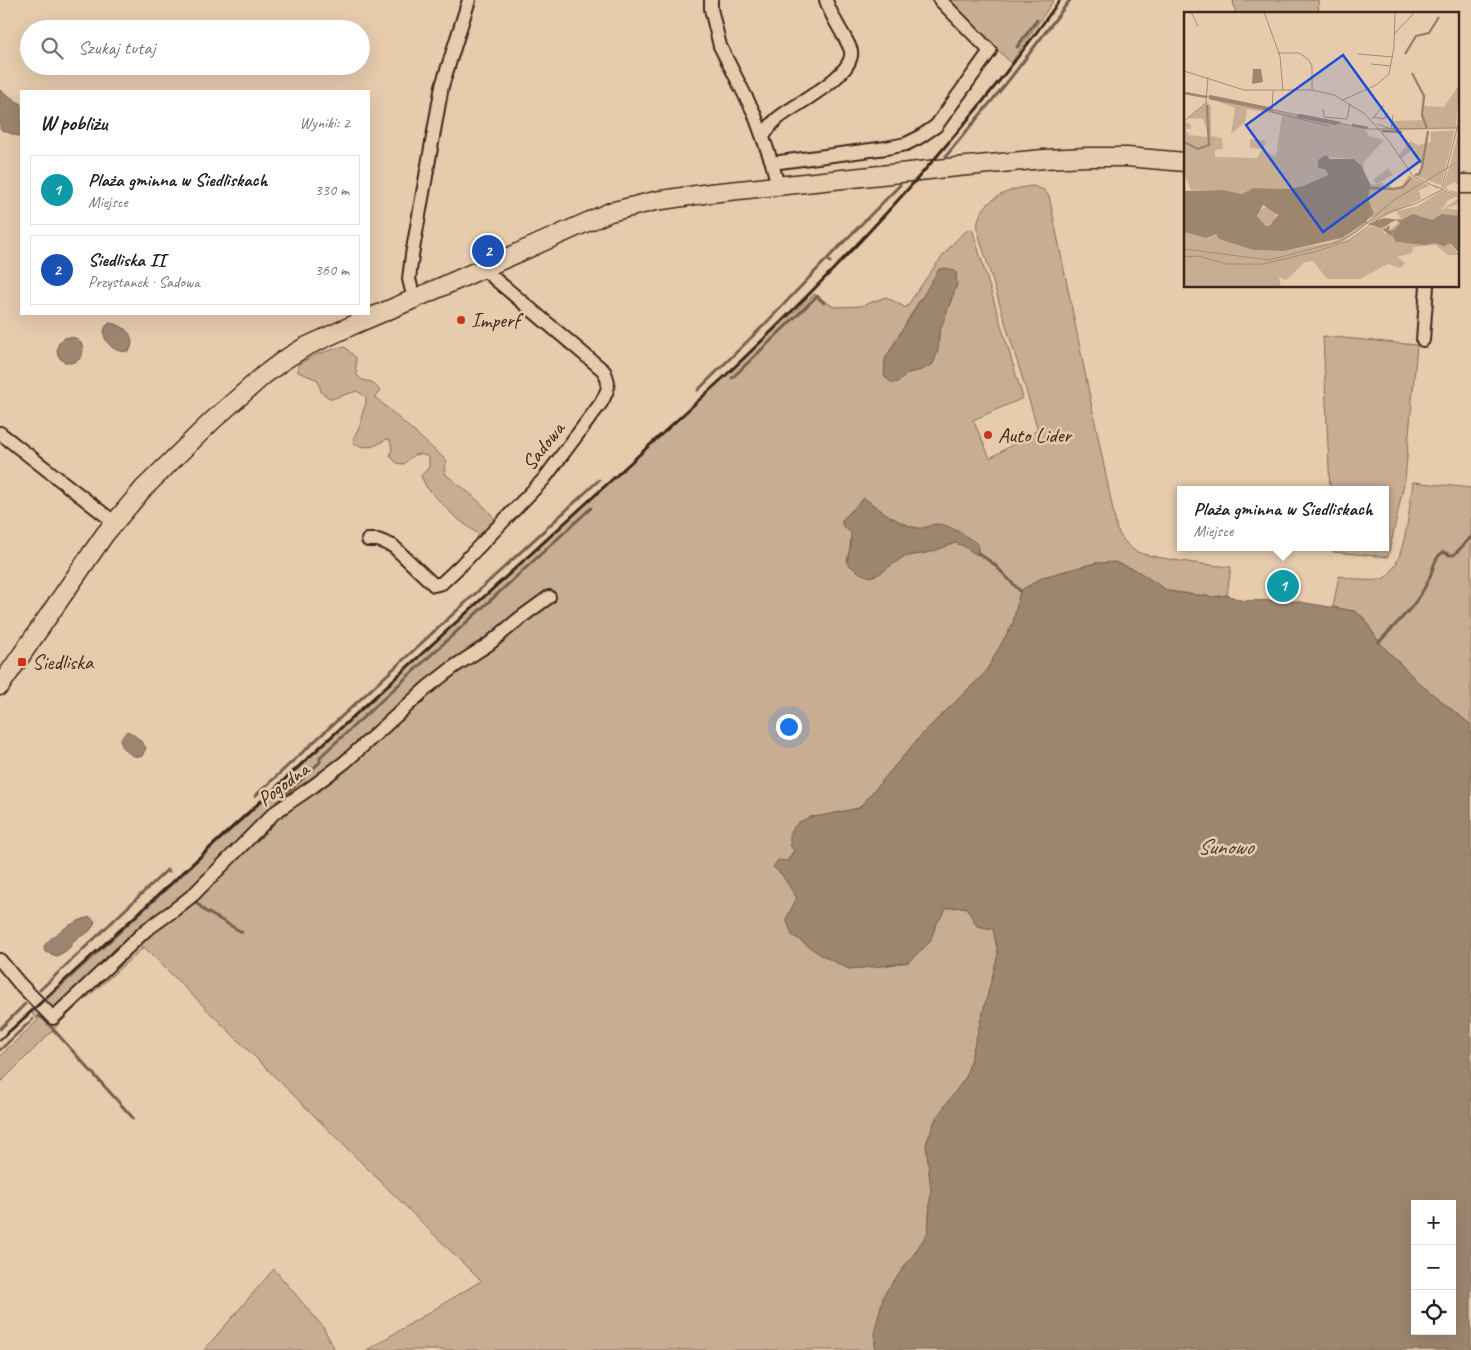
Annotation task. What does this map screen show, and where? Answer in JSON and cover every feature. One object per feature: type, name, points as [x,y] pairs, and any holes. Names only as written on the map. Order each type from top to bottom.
[{"type":"main road","points":[[0,686],[92,551],[114,522],[144,489],[239,396],[278,365],[312,344],[353,325],[610,212],[671,198],[957,167],[1070,158],[1126,157],[1184,162]]},
{"type":"main road","points":[[1458,184],[1471,184]]},
{"type":"street","points":[[414,299],[409,280],[410,271],[441,95],[469,0]]},
{"type":"street","points":[[710,0],[720,46],[754,113],[778,186]]},
{"type":"street","points":[[763,137],[778,118],[811,97],[834,79],[842,72],[851,59],[851,49],[826,0]]},
{"type":"street","points":[[772,163],[906,144],[936,126],[990,51],[940,0]]},
{"type":"street","name":"Sadowa","points":[[368,540],[378,540],[393,546],[434,585],[442,583],[544,479],[601,403],[608,389],[608,379],[604,372],[552,326],[498,283],[489,274],[488,266]]},
{"type":"street","points":[[1423,340],[1427,288]]},
{"type":"street","points":[[0,433],[114,522]]},
{"type":"street","name":"Pogodna","points":[[0,960],[53,1018],[146,930],[193,895],[274,813],[345,762],[429,686],[489,644],[549,597]]},
{"type":"shaded area","points":[[948,0],[1054,0],[1011,63]]},
{"type":"shaded area","points":[[1233,0],[1318,0],[1319,12],[1236,12]]},
{"type":"shaded area","points":[[1033,186],[1044,190],[1049,196],[1117,530],[1130,547],[1141,554],[1231,567],[1227,595],[1213,597],[1168,591],[1136,570],[1095,563],[1043,577],[1020,591],[1013,623],[985,673],[923,733],[859,808],[810,817],[787,861],[774,867],[782,875],[797,898],[786,919],[849,969],[908,962],[929,943],[937,923],[947,908],[966,907],[977,926],[993,929],[999,954],[966,1077],[936,1118],[926,1144],[931,1190],[928,1232],[875,1329],[875,1350],[367,1350],[481,1281],[144,947],[71,1012],[0,1083],[0,1056],[38,1020],[32,1014],[814,294],[834,307],[861,306],[886,297],[906,308],[946,252],[964,233],[971,229],[1023,398],[973,420],[990,458],[1038,430],[978,231],[978,221],[981,213],[992,200],[1008,192]],"holes":[[[957,284],[939,333],[938,350],[933,364],[921,370],[908,373],[885,359],[920,299]],[[864,498],[912,527],[920,529],[934,524],[978,544],[978,553],[977,555],[962,545],[955,543],[931,552],[903,557],[879,574],[847,561],[852,533],[849,530]]]},
{"type":"shaded area","points":[[1323,336],[1417,345],[1405,479],[1388,557],[1333,551],[1389,551],[1389,486],[1330,486]]},
{"type":"shaded area","points":[[345,347],[356,358],[357,375],[362,380],[372,382],[380,391],[375,397],[447,461],[444,467],[446,475],[473,496],[495,520],[500,531],[495,538],[479,535],[453,515],[427,488],[421,476],[429,467],[429,457],[418,454],[412,456],[404,464],[397,463],[390,456],[392,449],[390,440],[386,439],[378,444],[364,447],[355,445],[353,439],[360,426],[366,397],[357,391],[331,399],[321,392],[318,380],[298,372],[298,365],[309,358],[326,351]]},
{"type":"shaded area","points":[[1413,482],[1471,488],[1471,725],[1419,683],[1379,642],[1363,617],[1354,611],[1333,607],[1339,576],[1372,580],[1382,579],[1390,573],[1396,563],[1405,535]]},
{"type":"shaded area","points":[[274,1269],[323,1327],[335,1350],[204,1350]]},
{"type":"water","points":[[0,90],[20,103],[20,137],[0,129]]},
{"type":"water","points":[[947,268],[956,272],[957,284],[939,333],[938,350],[933,364],[921,370],[908,373],[899,382],[892,383],[884,376],[885,359],[939,269]]},
{"type":"water","points":[[109,323],[124,328],[127,331],[132,340],[130,350],[119,351],[113,348],[105,339],[105,328]]},
{"type":"water","points":[[70,337],[79,341],[83,350],[79,359],[70,363],[61,359],[57,350],[61,341]]},
{"type":"water","points":[[864,498],[903,524],[921,528],[937,524],[953,528],[978,544],[978,553],[977,555],[962,545],[955,543],[931,552],[903,557],[879,574],[870,577],[860,573],[849,565],[847,561],[851,533],[842,525],[842,520]]},
{"type":"water","name":"Sunowo","points":[[1115,562],[1136,570],[1168,591],[1213,597],[1227,595],[1243,601],[1288,600],[1354,611],[1363,617],[1379,642],[1419,683],[1471,725],[1471,1350],[875,1350],[875,1329],[884,1294],[928,1232],[931,1190],[926,1144],[936,1118],[966,1077],[998,954],[993,929],[977,926],[966,907],[947,908],[937,923],[929,943],[908,962],[849,969],[821,955],[792,935],[786,919],[797,898],[782,875],[773,867],[778,860],[787,861],[794,851],[790,845],[790,835],[799,822],[810,817],[859,808],[923,733],[985,673],[1013,623],[1020,591],[1043,577],[1095,563]]},
{"type":"water","points":[[127,731],[138,738],[146,748],[142,756],[131,755],[123,747],[120,740]]},
{"type":"water","points":[[90,917],[95,921],[91,929],[75,940],[67,950],[57,956],[45,952],[44,946],[59,932],[77,921]]},
{"type":"waterway","points":[[946,156],[1009,80],[1070,0]]},
{"type":"waterway","points":[[1017,47],[1037,20]]},
{"type":"waterway","points":[[830,262],[827,259],[900,185]]},
{"type":"waterway","points":[[698,390],[827,259]]},
{"type":"waterway","points":[[732,378],[817,296],[824,303]]},
{"type":"waterway","points":[[255,796],[599,480]]},
{"type":"waterway","points":[[274,806],[320,762],[320,757],[591,508]]},
{"type":"waterway","points":[[1379,642],[1407,613],[1419,597],[1440,555],[1443,552],[1454,555],[1471,537]]},
{"type":"waterway","points":[[978,553],[994,564],[1020,591]]},
{"type":"waterway","points":[[40,990],[167,870],[169,872]]},
{"type":"waterway","points":[[192,898],[205,911],[242,932]]},
{"type":"waterway","points":[[0,1029],[25,1004]]},
{"type":"waterway","points":[[38,1016],[43,1018],[133,1118]]},
{"type":"waterway","points":[[0,1050],[33,1019]]},
{"type":"railway","points":[[0,1040],[769,334],[858,244],[943,150],[1060,0]]},
{"type":"place","name":"Siedliska II","points":[[488,251]]},
{"type":"place","name":"Imperf","points":[[461,320]]},
{"type":"place","name":"Auto Lider","points":[[988,435]]},
{"type":"place","name":"Plaża gminna w Siedliskach","points":[[1283,586]]},
{"type":"place","name":"Siedliska","points":[[22,662]]}]
